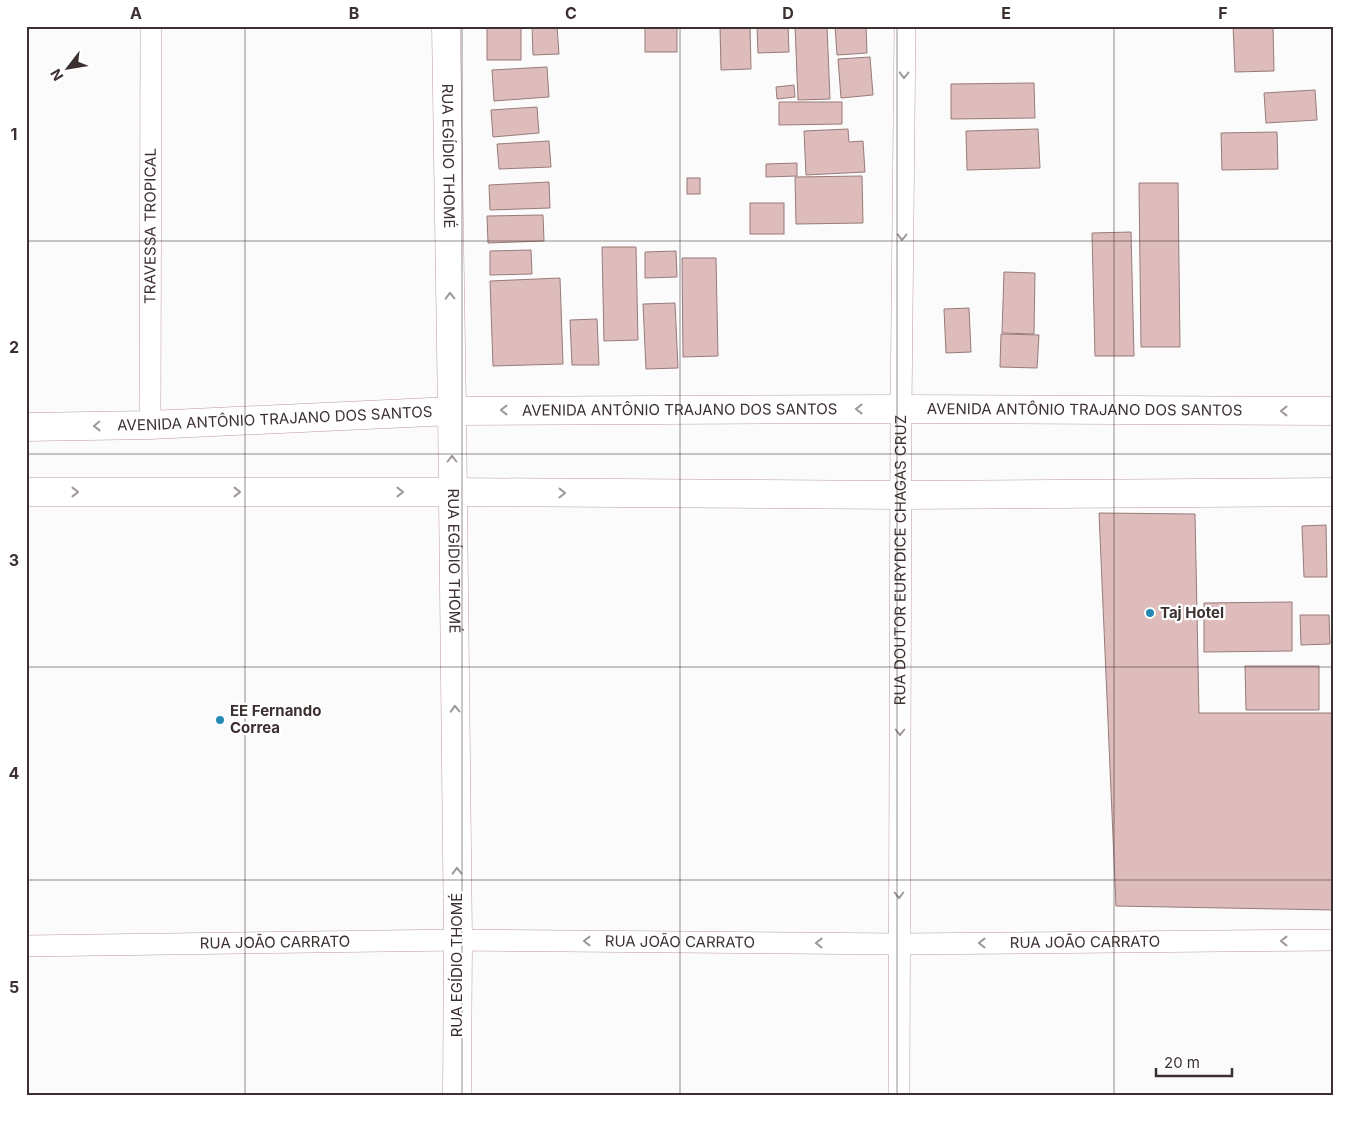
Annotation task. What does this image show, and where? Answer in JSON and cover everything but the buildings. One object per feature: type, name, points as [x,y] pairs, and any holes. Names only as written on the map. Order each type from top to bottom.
[{"type":"main road","name":"RUA EGÍDIO THOMÉ","points":[[446,26],[458,940],[457,1095]]},
{"type":"main road","name":"AVENIDA ANTÔNIO TRAJANO DOS SANTOS","points":[[26,427],[150,425],[452,411],[901,409],[1333,411]]},
{"type":"main road","points":[[26,492],[901,495],[1333,492]]},
{"type":"street","name":"TRAVESSA TROPICAL","points":[[150,425],[151,26]]},
{"type":"street","name":"RUA DOUTOR EURYDICE CHAGAS CRUZ","points":[[899,1095],[901,409],[905,26]]},
{"type":"street","name":"RUA JOÃO CARRATO","points":[[26,946],[458,940],[899,944],[1333,940]]},
{"type":"place","name":"Taj Hotel","points":[[1150,613]]},
{"type":"place","name":"EE Fernando Correa","points":[[220,720]]}]
